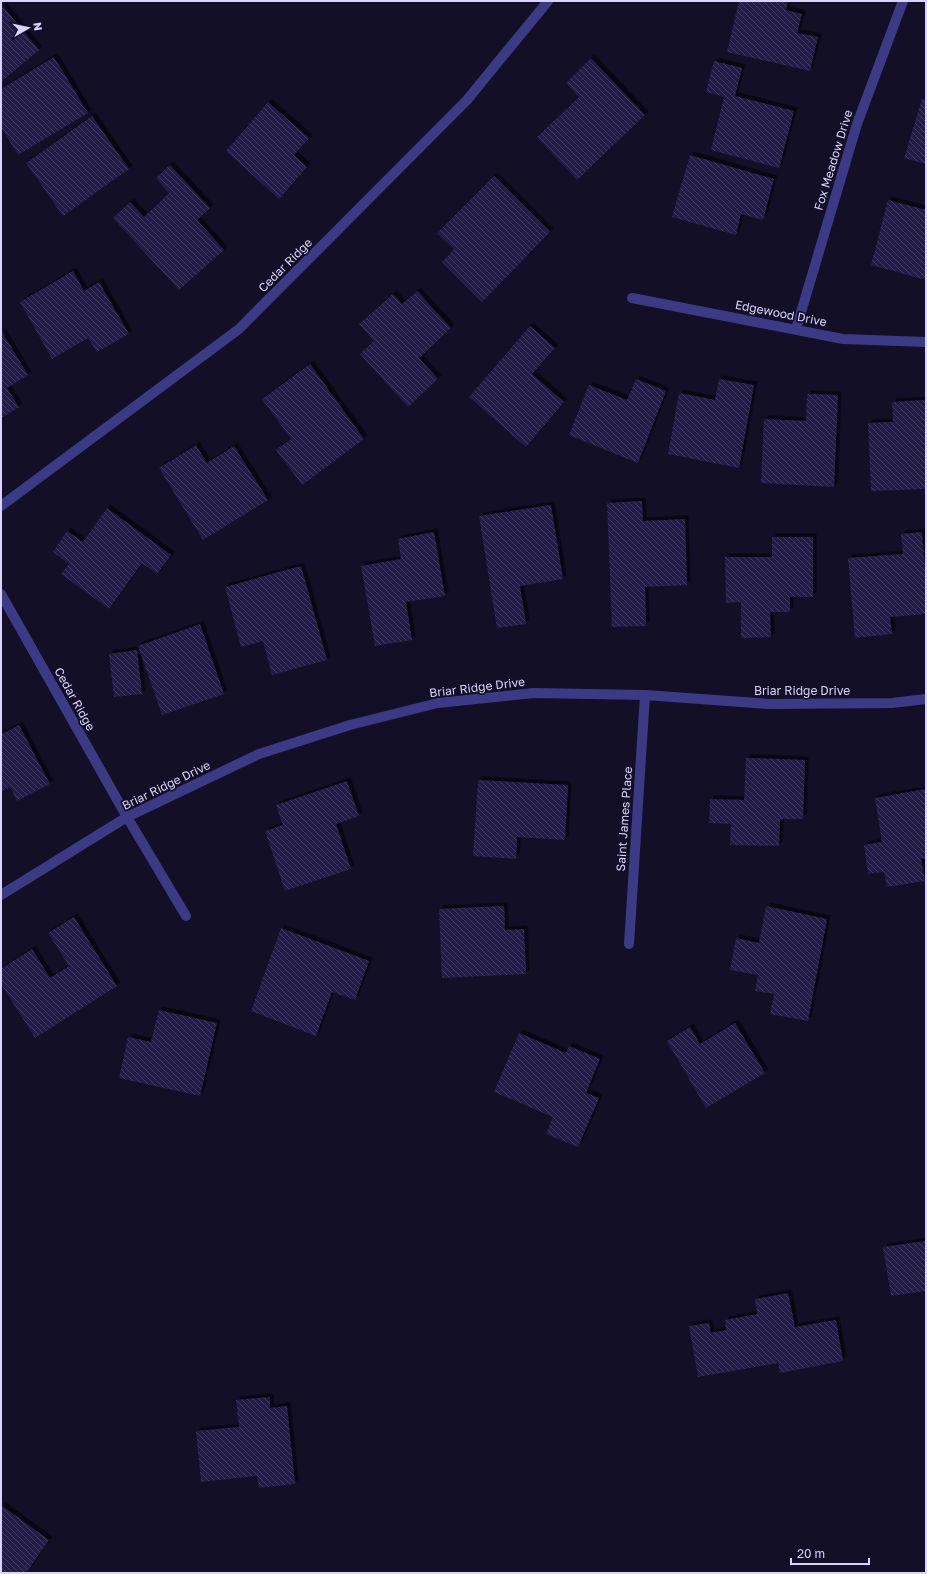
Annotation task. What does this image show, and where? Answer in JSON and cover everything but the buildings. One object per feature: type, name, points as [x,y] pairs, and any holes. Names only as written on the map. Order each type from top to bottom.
[{"type":"street","name":"Cedar Ridge","points":[[1,506],[239,329],[467,100],[548,1]]},
{"type":"street","name":"Fox Meadow Drive","points":[[796,329],[858,124],[903,1]]},
{"type":"street","name":"Edgewood Drive","points":[[632,298],[843,339],[926,342]]},
{"type":"street","name":"Cedar Ridge","points":[[1,594],[127,817],[186,916]]},
{"type":"street","name":"Briar Ridge Drive","points":[[1,895],[127,817],[259,754],[350,726],[438,703],[534,693],[645,695],[769,704],[892,703],[926,699]]},
{"type":"street","name":"Saint James Place","points":[[629,944],[645,695]]}]
